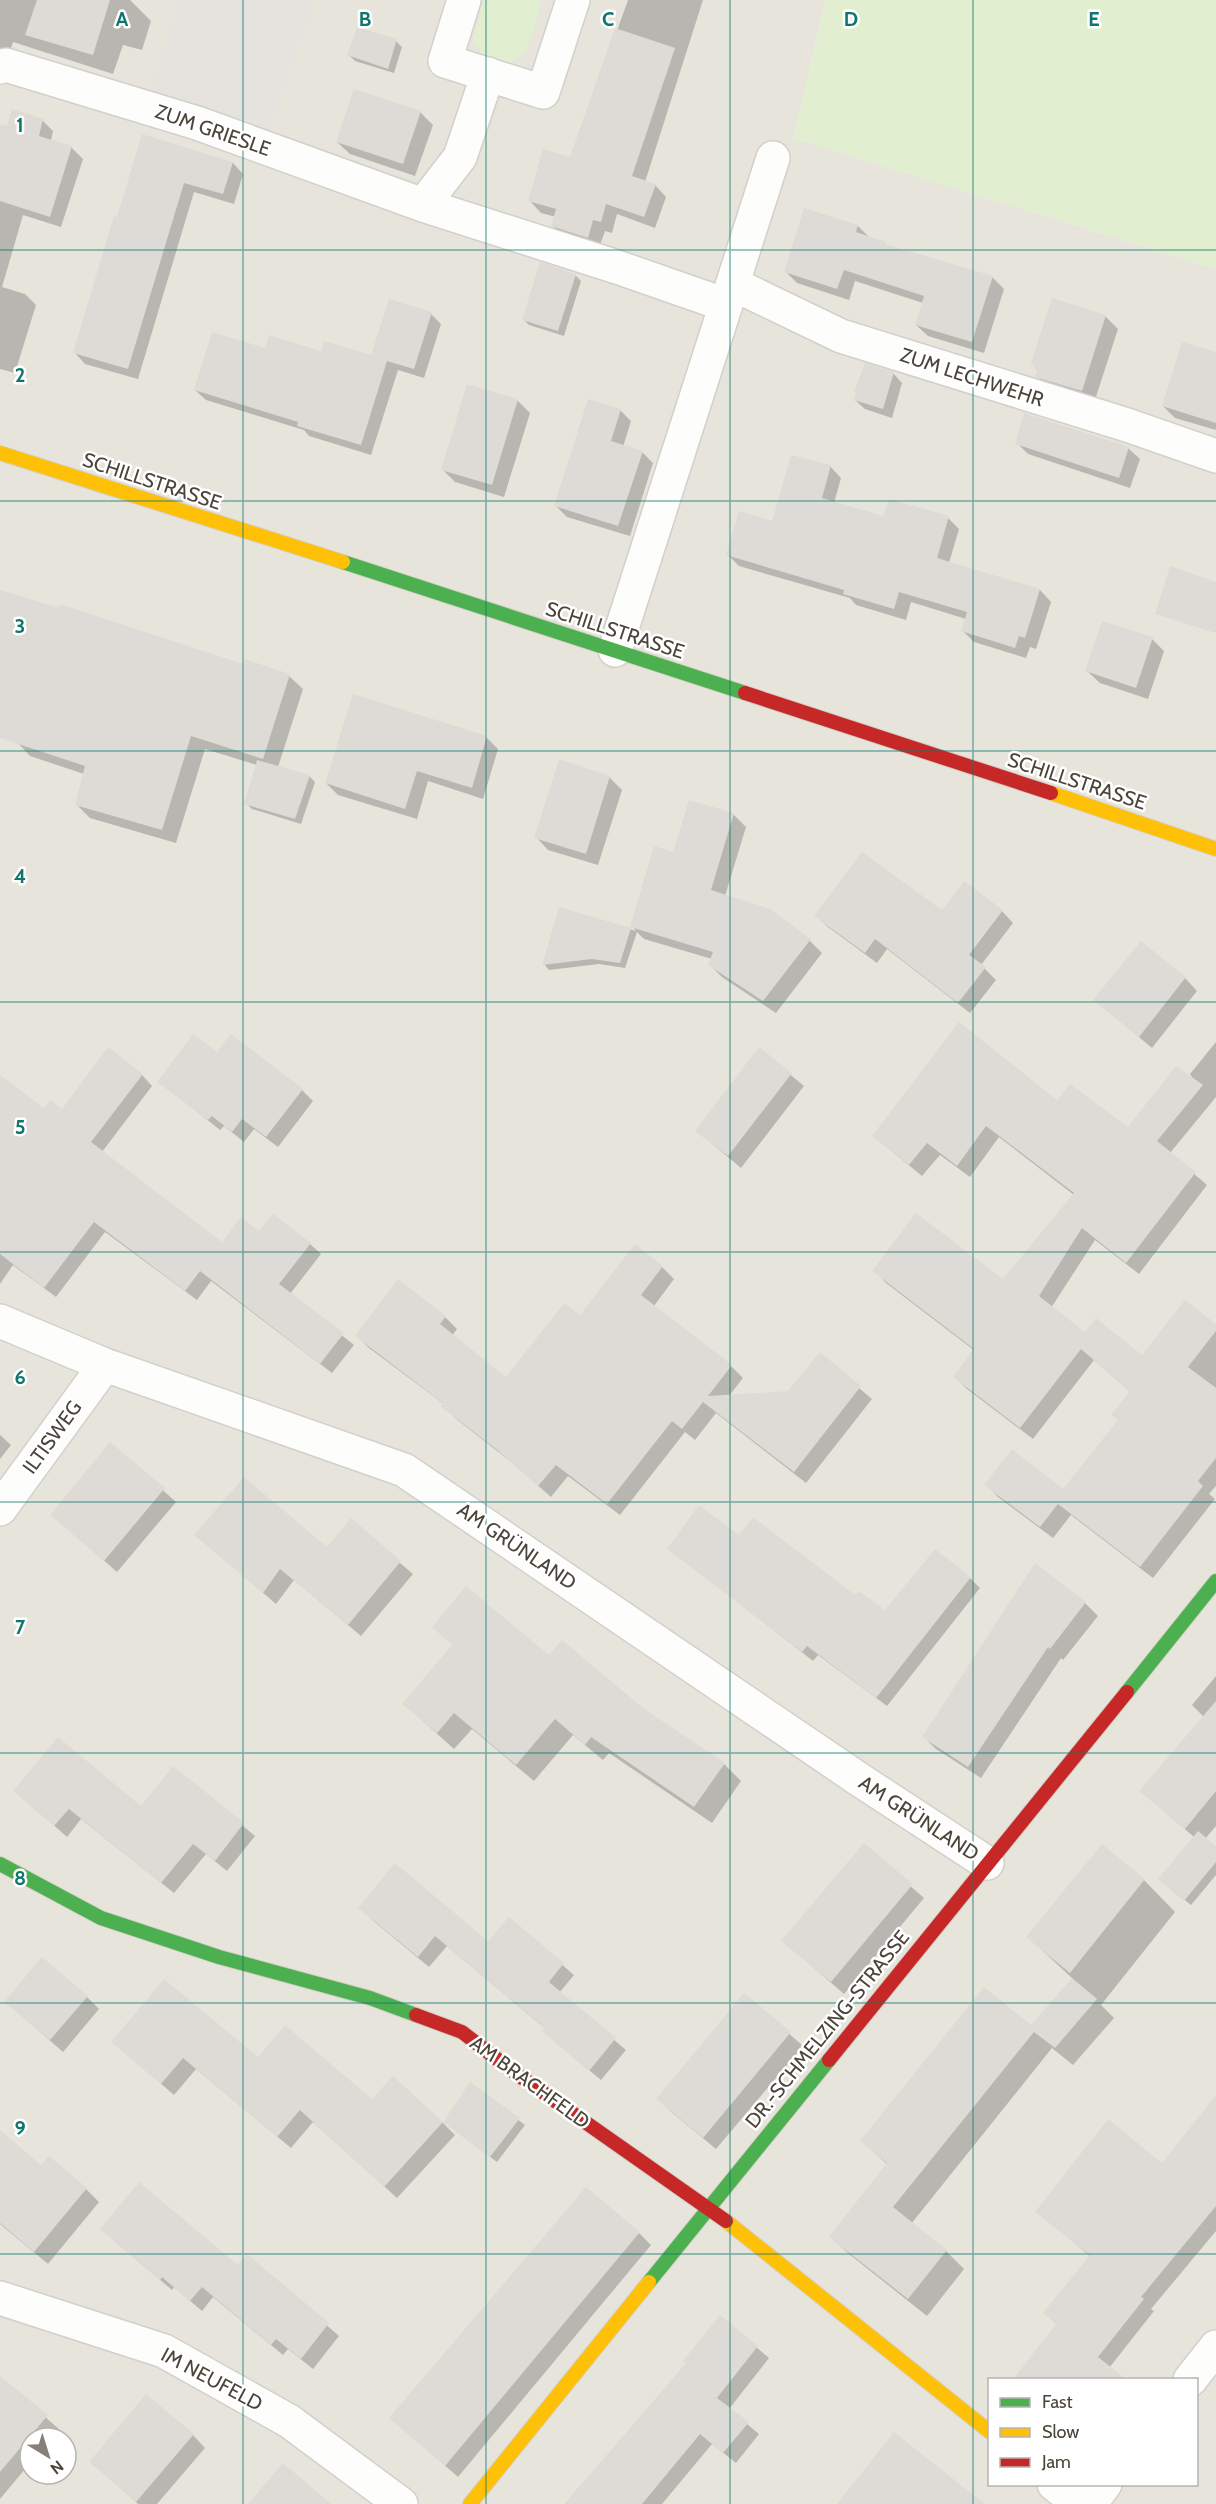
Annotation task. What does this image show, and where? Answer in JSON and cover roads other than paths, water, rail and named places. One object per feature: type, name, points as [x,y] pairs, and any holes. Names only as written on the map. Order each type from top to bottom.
[{"type":"street","points":[[464,0],[445,61],[485,84],[543,92],[573,0]]},
{"type":"street","name":"ZUM GRIESLE","points":[[0,67],[6,65],[197,123],[423,205],[617,267],[730,295]]},
{"type":"street","points":[[423,205],[460,157],[485,84]]},
{"type":"street","points":[[615,650],[773,158]]},
{"type":"street","name":"ZUM LECHWEHR","points":[[730,295],[841,336],[1127,425],[1216,456]]},
{"type":"street","name":"SCHILLSTRASSE","points":[[0,453],[615,650],[1169,831],[1216,849]]},
{"type":"street","name":"AM GRÜNLAND","points":[[0,1321],[105,1365],[404,1470],[987,1863]]},
{"type":"street","name":"ILTISWEG","points":[[0,1509],[105,1365]]},
{"type":"street","name":"DR.-SCHMELZING-STRASSE","points":[[470,2504],[1216,1581]]},
{"type":"street","name":"AM BRACHFELD","points":[[0,1864],[101,1918],[219,1958],[370,1998],[462,2032],[511,2070],[709,2206],[988,2430]]},
{"type":"street","name":"IM NEUFELD","points":[[0,2298],[164,2351],[289,2421],[401,2504]]},
{"type":"street","points":[[1191,2378],[1216,2347]]},
{"type":"street","points":[[1056,2486],[1079,2504]]},
{"type":"street","points":[[1090,2504],[1104,2486]]}]
